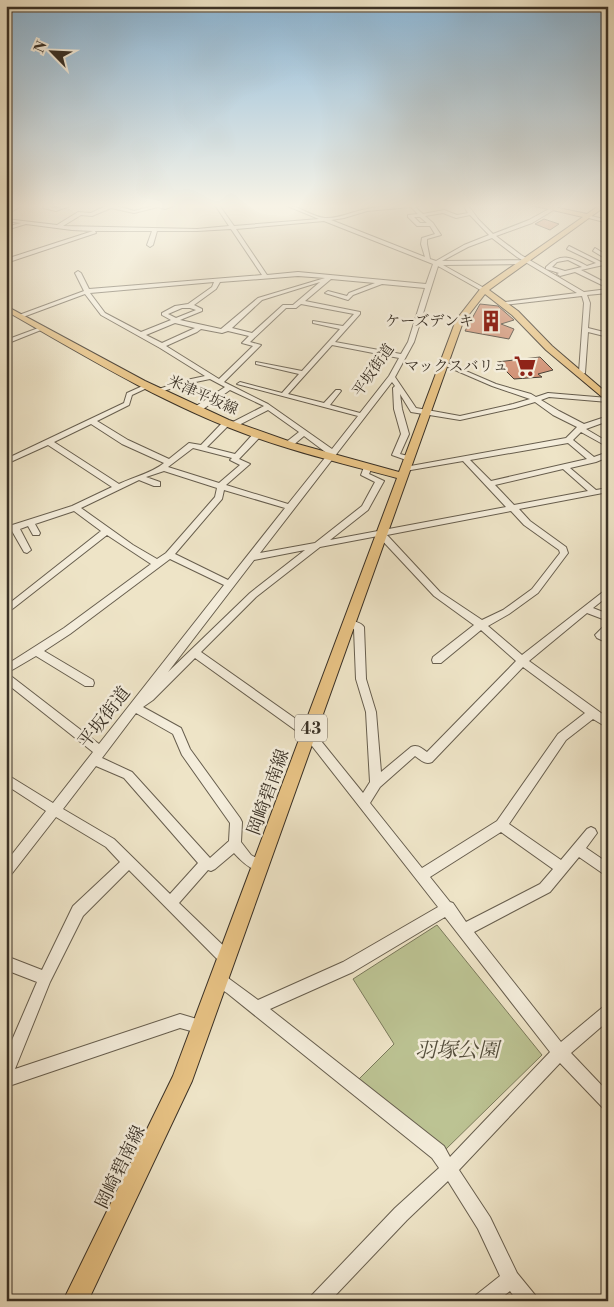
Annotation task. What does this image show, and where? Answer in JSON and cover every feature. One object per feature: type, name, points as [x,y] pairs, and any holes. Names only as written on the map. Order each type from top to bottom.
[{"type":"main road","name":"岡崎碧南線","points":[[75,1301],[174,1098],[202,1027],[381,534],[464,314],[484,290],[516,266]]},
{"type":"main road","points":[[484,290],[505,304],[549,348],[608,399]]},
{"type":"main road","name":"米津平坂線","points":[[6,308],[147,386],[229,424],[288,445],[330,454],[368,467],[406,468]]},
{"type":"street","points":[[259,266],[266,276]]},
{"type":"street","name":"平坂街道","points":[[330,454],[361,415],[394,379],[411,342],[435,266]]},
{"type":"street","points":[[441,266],[484,290]]},
{"type":"street","points":[[540,266],[566,273]]},
{"type":"street","points":[[556,276],[589,266]]},
{"type":"street","points":[[545,268],[584,295],[587,304],[582,373],[579,374]]},
{"type":"street","points":[[576,270],[605,282],[608,289]]},
{"type":"street","points":[[78,273],[102,314],[161,346],[210,377],[267,406],[304,432],[330,454],[249,558]]},
{"type":"street","points":[[21,316],[88,292],[266,276],[298,274],[427,286]]},
{"type":"street","points":[[140,335],[176,320],[200,310],[190,305],[184,305],[164,314],[176,320],[222,331],[227,329],[260,299],[329,277]]},
{"type":"street","points":[[265,298],[285,306],[294,307],[329,277]]},
{"type":"street","points":[[190,305],[214,288],[218,280]]},
{"type":"street","points":[[328,293],[348,298],[351,294],[382,282]]},
{"type":"street","points":[[589,283],[608,289]]},
{"type":"street","points":[[505,304],[534,299],[584,295],[608,289]]},
{"type":"street","points":[[202,448],[229,424],[267,406],[302,373],[358,313],[331,308],[279,293]]},
{"type":"street","points":[[220,382],[258,345],[246,343],[285,306]]},
{"type":"street","points":[[323,316],[331,308]]},
{"type":"street","points":[[315,322],[344,328]]},
{"type":"street","points":[[161,346],[195,332],[200,327]]},
{"type":"street","points":[[6,342],[42,328]]},
{"type":"street","points":[[227,329],[254,335]]},
{"type":"street","points":[[584,329],[608,335]]},
{"type":"street","points":[[330,343],[404,357]]},
{"type":"street","points":[[258,363],[302,373]]},
{"type":"street","points":[[444,363],[536,399],[608,445]]},
{"type":"street","points":[[158,391],[184,382],[210,377]]},
{"type":"street","points":[[394,379],[414,410],[460,418],[559,395],[608,399]]},
{"type":"street","points":[[394,379],[398,408],[405,434],[396,455],[406,468],[569,440],[582,427],[608,418]]},
{"type":"street","points":[[240,384],[361,415]]},
{"type":"street","points":[[6,462],[127,404],[129,394],[147,386]]},
{"type":"street","points":[[196,410],[229,387]]},
{"type":"street","points":[[326,406],[338,391]]},
{"type":"street","points":[[92,421],[166,465],[247,496],[289,507]]},
{"type":"street","points":[[288,445],[304,432]]},
{"type":"street","points":[[6,670],[36,651],[169,555],[220,497],[222,485],[246,464],[234,460],[257,435]]},
{"type":"street","points":[[569,440],[593,460]]},
{"type":"street","points":[[49,442],[118,486]]},
{"type":"street","points":[[26,550],[9,529],[75,508],[118,486],[166,465],[192,445],[237,457]]},
{"type":"street","points":[[492,483],[565,467],[608,454]]},
{"type":"street","points":[[437,660],[481,624],[506,612],[535,591],[564,553],[563,549],[527,523],[492,483],[465,459]]},
{"type":"street","points":[[261,867],[247,859],[235,844],[236,822],[186,752],[177,731],[135,708],[149,697],[254,595],[365,508],[380,481],[365,475],[368,467]]},
{"type":"street","points":[[565,467],[594,492]]},
{"type":"street","points":[[139,477],[157,484]]},
{"type":"street","points":[[249,558],[608,490]]},
{"type":"street","points":[[75,508],[106,531],[157,563]]},
{"type":"street","points":[[30,522],[36,533]]},
{"type":"street","points":[[6,611],[106,531]]},
{"type":"street","points":[[381,534],[437,594],[481,624],[523,660],[608,724]]},
{"type":"street","points":[[169,555],[229,584]]},
{"type":"street","name":"平坂街道","points":[[6,872],[135,708],[249,558]]},
{"type":"street","points":[[364,802],[376,783],[415,750],[428,759],[523,660],[608,592]]},
{"type":"street","points":[[586,609],[608,618]]},
{"type":"street","points":[[349,624],[359,627],[361,679],[371,712],[376,783]]},
{"type":"street","points":[[608,628],[600,635],[608,639]]},
{"type":"street","points":[[36,651],[90,682]]},
{"type":"street","points":[[195,653],[309,734],[560,1052],[608,1102]]},
{"type":"street","points":[[6,677],[97,755],[128,774],[206,863],[211,865],[235,844]]},
{"type":"street","points":[[422,876],[501,825],[562,737],[592,713]]},
{"type":"street","points":[[6,779],[110,843],[172,901],[226,958]]},
{"type":"street","points":[[501,825],[562,868]]},
{"type":"street","points":[[465,930],[544,888],[591,833]]},
{"type":"street","points":[[577,850],[608,871]]},
{"type":"street","points":[[6,1073],[45,978],[78,911],[129,862]]},
{"type":"street","points":[[172,901],[206,863]]},
{"type":"street","points":[[257,1008],[348,967],[448,908]]},
{"type":"street","points":[[6,963],[45,978]]},
{"type":"street","points":[[219,980],[438,1152],[484,1223],[511,1279],[529,1301]]},
{"type":"street","points":[[318,1301],[401,1214],[449,1169],[560,1052],[608,1012]]},
{"type":"street","points":[[6,1080],[180,1021],[202,1027]]},
{"type":"street","points":[[482,1301],[511,1279]]},
{"type":"green space","name":"羽塚公園","points":[[437,925],[542,1055],[444,1151],[353,1085],[394,1044],[353,979]]},
{"type":"building","name":"ケーズデンキ","points":[[480,304],[498,306],[514,320],[501,324],[514,329],[509,339],[465,331]]},
{"type":"building","name":"マックスバリュ","points":[[540,357],[553,370],[538,374],[542,377],[514,379],[497,362]]},
{"type":"place","name":"ケーズデンキ","points":[[491,321]]},
{"type":"place","name":"マックスバリュ","points":[[525,366]]}]
